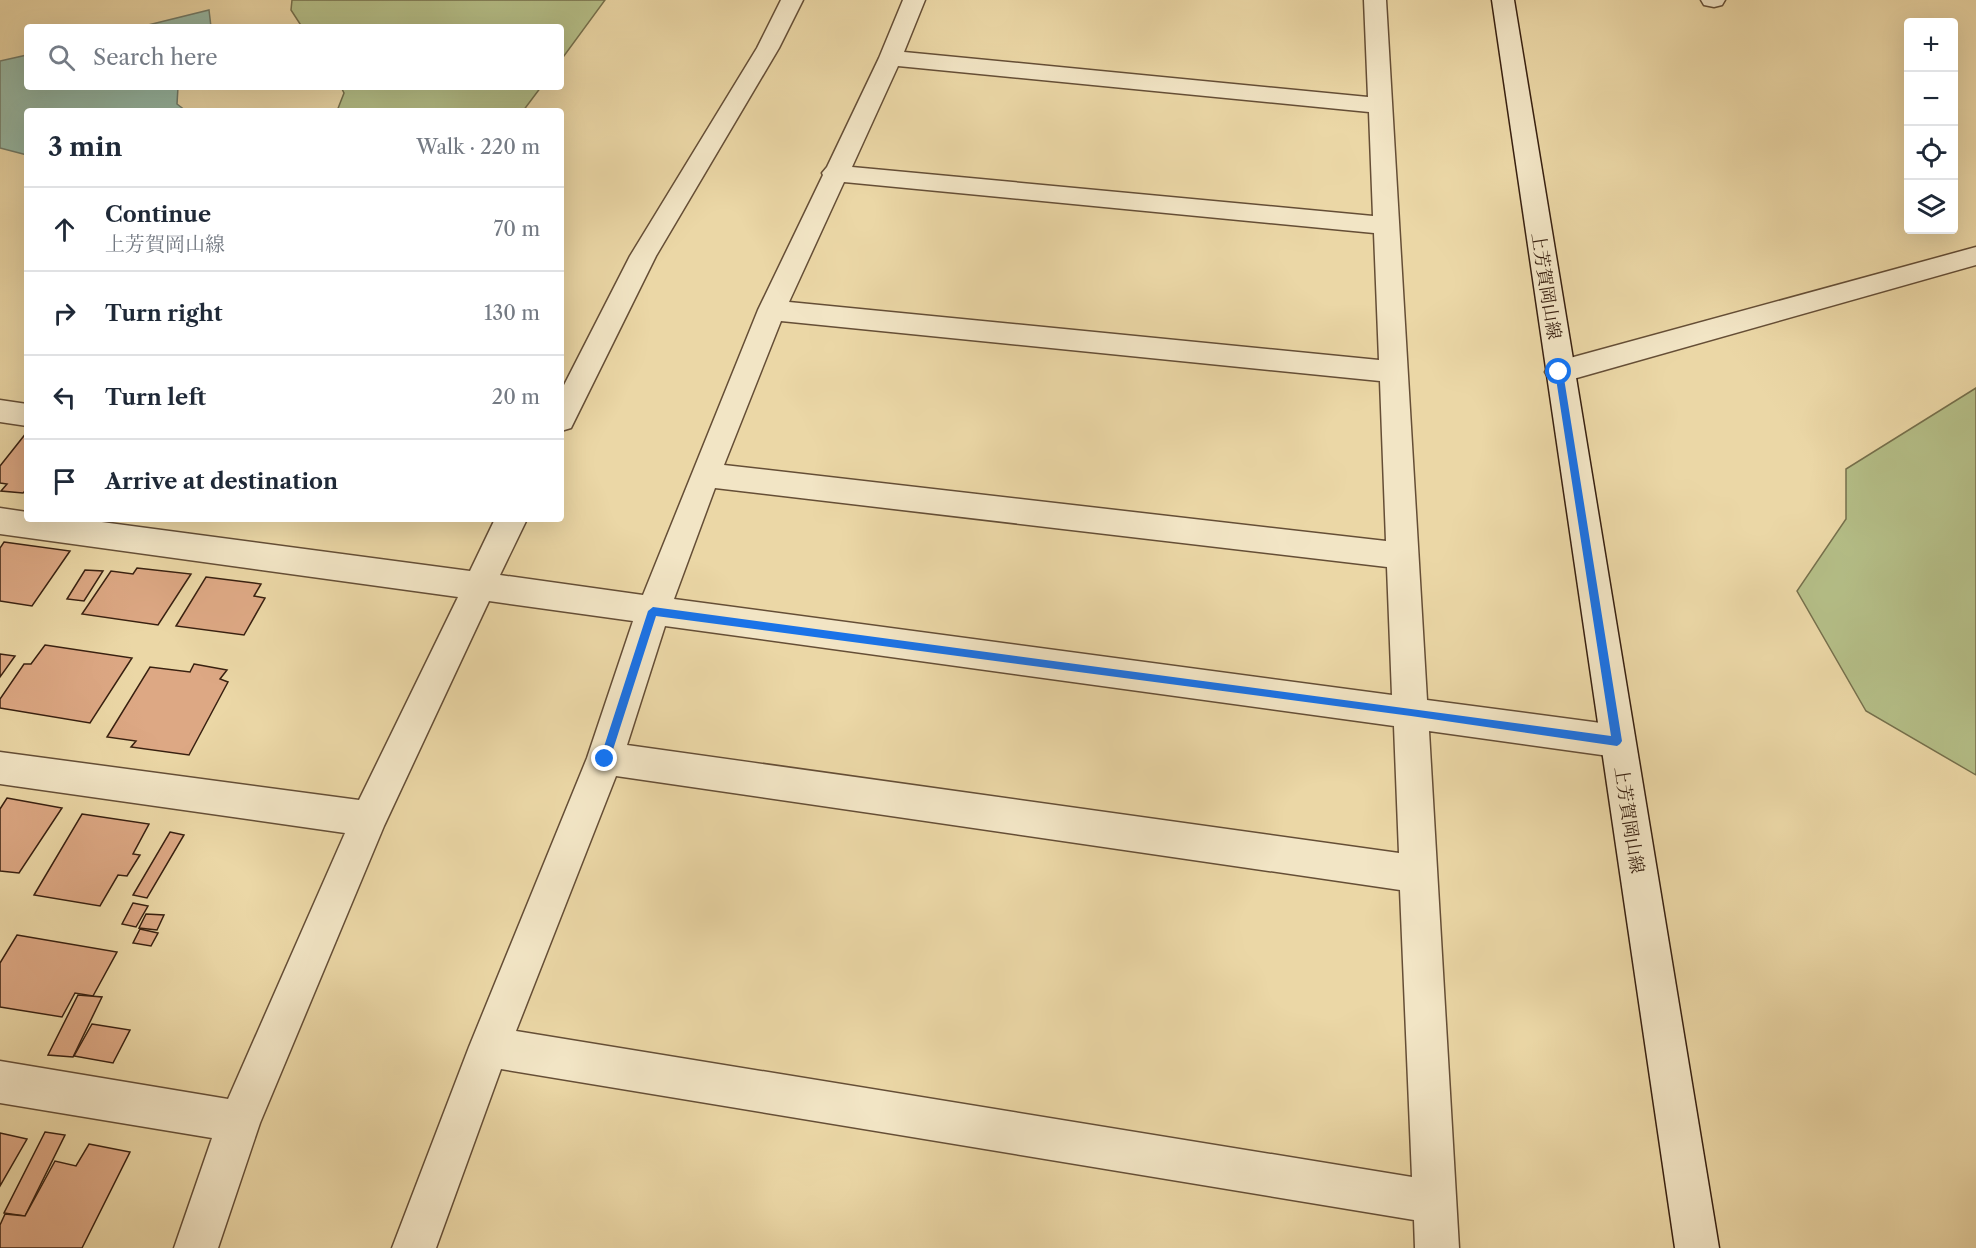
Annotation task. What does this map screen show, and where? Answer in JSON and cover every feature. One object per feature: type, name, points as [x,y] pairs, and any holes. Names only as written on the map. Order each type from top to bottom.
[{"type":"street","points":[[564,414],[644,256],[768,48],[792,0]]},
{"type":"street","points":[[414,1248],[489,1047],[605,759],[653,611],[705,475],[772,309],[890,58],[914,0]]},
{"type":"street","points":[[1369,0],[1380,106],[1387,226],[1437,1248]]},
{"type":"street","name":"上芳賀岡山線","points":[[1503,0],[1696,1248]]},
{"type":"street","points":[[890,58],[1380,106]]},
{"type":"street","points":[[834,173],[1387,226]]},
{"type":"street","points":[[1559,372],[1976,256]]},
{"type":"street","points":[[772,309],[1394,372]]},
{"type":"street","points":[[0,411],[24,415]]},
{"type":"street","points":[[705,475],[1403,556]]},
{"type":"street","points":[[0,521],[1617,741]]},
{"type":"street","points":[[196,1248],[239,1122],[369,819],[478,585],[510,522]]},
{"type":"street","points":[[605,759],[1419,874]]},
{"type":"street","points":[[0,768],[369,819]]},
{"type":"street","points":[[489,1047],[1435,1202]]},
{"type":"street","points":[[0,1082],[239,1122]]},
{"type":"green space","points":[[292,0],[605,0],[564,56],[564,24],[300,24],[291,10]]},
{"type":"green space","points":[[342,90],[539,90],[525,108],[338,108],[344,93]]},
{"type":"green space","points":[[1976,388],[1976,775],[1866,711],[1797,591],[1846,519],[1846,469]]},
{"type":"shaded area","points":[[209,10],[211,24],[152,24]]},
{"type":"shaded area","points":[[24,56],[24,90],[178,90],[177,104],[182,108],[24,108],[24,154],[0,148],[0,61]]},
{"type":"building","points":[[24,436],[23,493],[1,491],[7,484],[0,483],[0,466]]},
{"type":"building","points":[[4,542],[70,551],[32,606],[0,601],[0,548]]},
{"type":"building","points":[[137,568],[191,574],[158,625],[82,614],[111,571],[133,574]]},
{"type":"building","points":[[85,570],[103,571],[84,601],[67,599]]},
{"type":"building","points":[[206,577],[261,584],[254,596],[265,598],[244,635],[176,626]]},
{"type":"building","points":[[45,645],[132,658],[90,723],[0,708],[0,699],[24,664],[31,664]]},
{"type":"building","points":[[0,654],[15,656],[0,677]]},
{"type":"building","points":[[194,664],[227,670],[220,679],[228,682],[189,755],[131,747],[136,741],[107,737],[150,667],[190,672]]},
{"type":"building","points":[[7,798],[62,808],[19,873],[0,871],[0,809]]},
{"type":"building","points":[[82,814],[149,824],[133,854],[140,855],[127,876],[118,875],[100,906],[34,895]]},
{"type":"building","points":[[170,832],[184,835],[147,898],[133,895]]},
{"type":"building","points":[[133,903],[148,906],[136,927],[122,924]]},
{"type":"building","points":[[146,914],[164,915],[157,930],[139,928]]},
{"type":"building","points":[[140,929],[158,933],[151,946],[133,943]]},
{"type":"building","points":[[17,935],[117,952],[93,996],[75,993],[62,1017],[0,1007],[0,963]]},
{"type":"building","points":[[78,995],[102,997],[73,1057],[48,1055]]},
{"type":"building","points":[[92,1024],[130,1030],[113,1063],[74,1056]]},
{"type":"building","points":[[45,1132],[65,1135],[25,1216],[4,1213]]},
{"type":"building","points":[[0,1133],[27,1139],[0,1186]]},
{"type":"building","points":[[89,1144],[130,1152],[82,1248],[0,1248],[0,1225],[5,1214],[25,1216],[55,1161],[76,1166]]},
{"type":"route","points":[[605,759],[653,611],[1617,741],[1559,372]]}]
